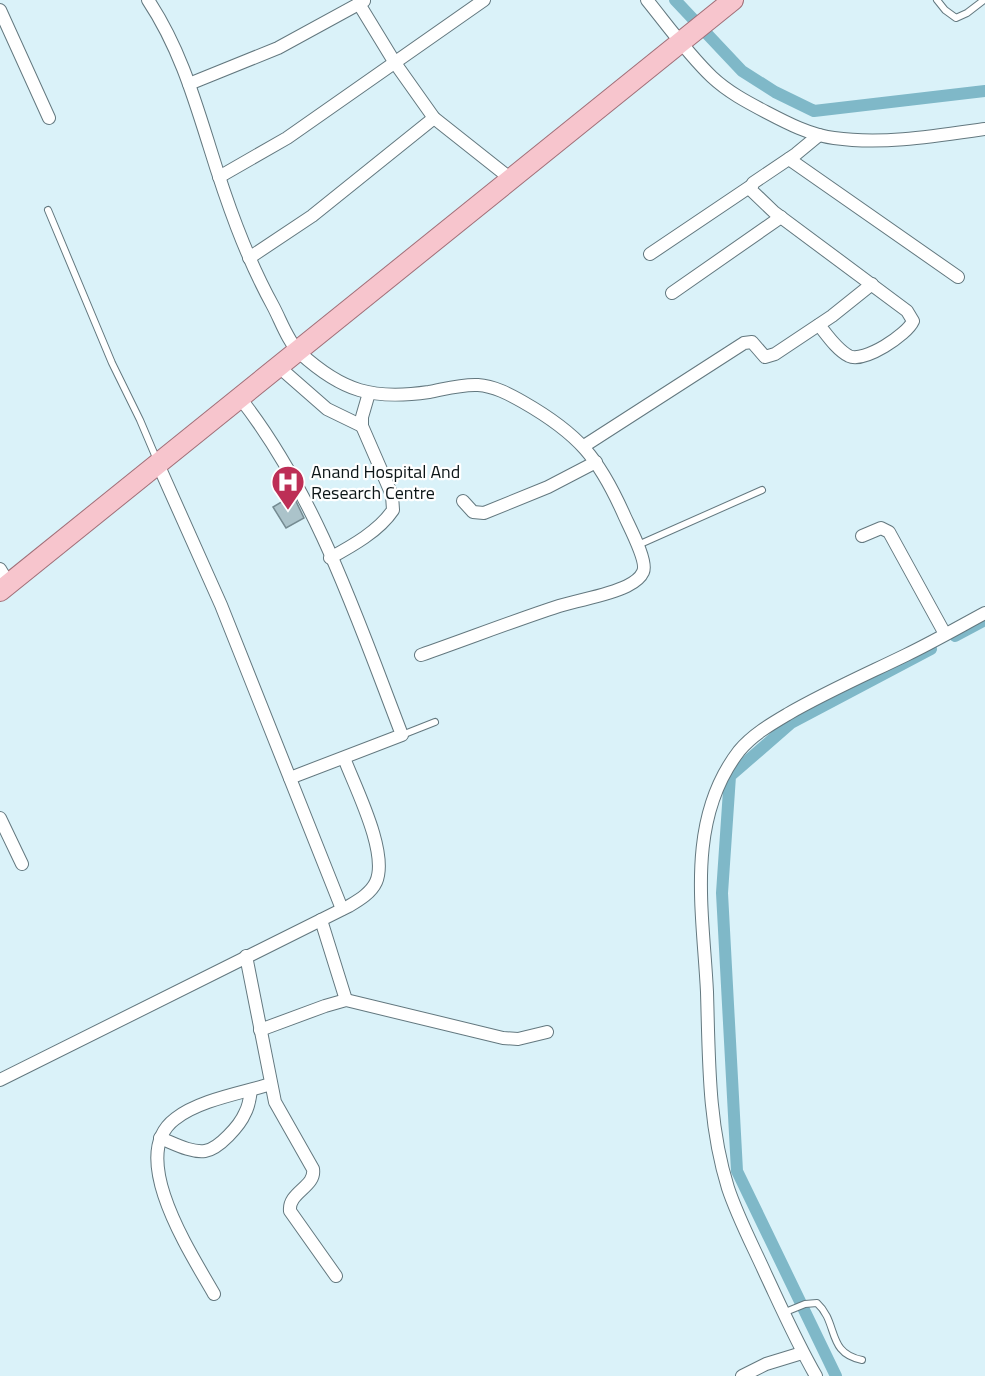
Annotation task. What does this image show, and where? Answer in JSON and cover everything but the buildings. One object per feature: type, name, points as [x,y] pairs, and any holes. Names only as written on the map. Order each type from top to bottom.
[{"type":"main road","points":[[3,581],[158,464],[734,0]]},
{"type":"street","points":[[148,0],[172,41],[189,84],[219,177],[249,258],[298,351],[345,386],[369,393],[401,395],[479,385],[494,388],[546,415],[584,446],[596,462],[615,495],[637,545],[645,569],[642,576],[625,587],[561,606],[421,655]]},
{"type":"street","points":[[219,177],[287,138],[484,0]]},
{"type":"street","points":[[647,0],[694,33],[712,77],[737,96],[793,126],[819,135],[851,140],[879,140],[985,129]]},
{"type":"street","points":[[189,84],[278,48],[363,2],[395,63],[434,118],[511,179]]},
{"type":"street","points":[[0,10],[49,118]]},
{"type":"street","points":[[249,258],[312,216],[434,118]]},
{"type":"street","points":[[650,254],[751,186],[819,135]]},
{"type":"street","points":[[789,159],[958,277]]},
{"type":"street","points":[[751,186],[754,195],[910,314],[913,321],[907,330],[879,349],[857,358],[842,351],[819,325]]},
{"type":"street","points":[[672,293],[781,217]]},
{"type":"street","points":[[584,446],[744,343],[752,342],[762,354],[768,357],[819,325],[872,284]]},
{"type":"street","points":[[279,367],[327,409],[362,426]]},
{"type":"street","points":[[330,558],[347,549],[380,525],[393,510],[392,495],[362,426],[362,417],[369,393]]},
{"type":"street","points":[[240,398],[262,426],[299,490],[366,642],[402,735],[290,778]]},
{"type":"street","points":[[463,501],[473,512],[484,513],[548,487],[596,462]]},
{"type":"street","points":[[158,464],[221,605],[342,909]]},
{"type":"street","points":[[862,536],[880,528],[889,532],[945,634]]},
{"type":"street","points":[[816,1376],[802,1353],[788,1311],[728,1188],[712,1120],[700,887],[704,839],[710,810],[729,765],[755,735],[810,702],[985,613]]},
{"type":"street","points":[[0,1080],[321,920],[359,900],[369,892],[375,883],[380,860],[375,840],[344,758]]},
{"type":"street","points":[[0,818],[22,864]]},
{"type":"street","points":[[321,920],[346,1000]]},
{"type":"street","points":[[246,956],[275,1102],[310,1162],[314,1174],[291,1202],[290,1211],[336,1276]]},
{"type":"street","points":[[260,1030],[314,1009],[346,1000],[503,1038],[519,1039],[548,1032]]},
{"type":"street","points":[[214,1294],[184,1240],[167,1203],[158,1162],[160,1138],[163,1130],[176,1118],[204,1104],[271,1084]]},
{"type":"street","points":[[160,1138],[197,1150],[205,1151],[213,1148],[239,1124],[249,1105],[251,1090]]},
{"type":"street","points":[[742,1376],[766,1364],[802,1353]]},
{"type":"lane","points":[[937,0],[956,18],[984,0]]},
{"type":"lane","points":[[48,210],[112,363],[140,420],[158,464]]},
{"type":"lane","points":[[637,545],[762,490]]},
{"type":"lane","points":[[402,735],[435,722]]},
{"type":"lane","points":[[788,1311],[805,1304],[817,1303],[821,1306],[841,1351],[847,1356],[862,1360]]},
{"type":"waterway","points":[[675,0],[742,71],[775,92],[814,111],[985,91]]},
{"type":"waterway","points":[[955,636],[985,620]]},
{"type":"waterway","points":[[836,1376],[737,1171],[722,893],[730,776],[791,723],[931,649]]},
{"type":"place","name":"Anand Hospital And Research Centre","points":[[288,511]]}]
